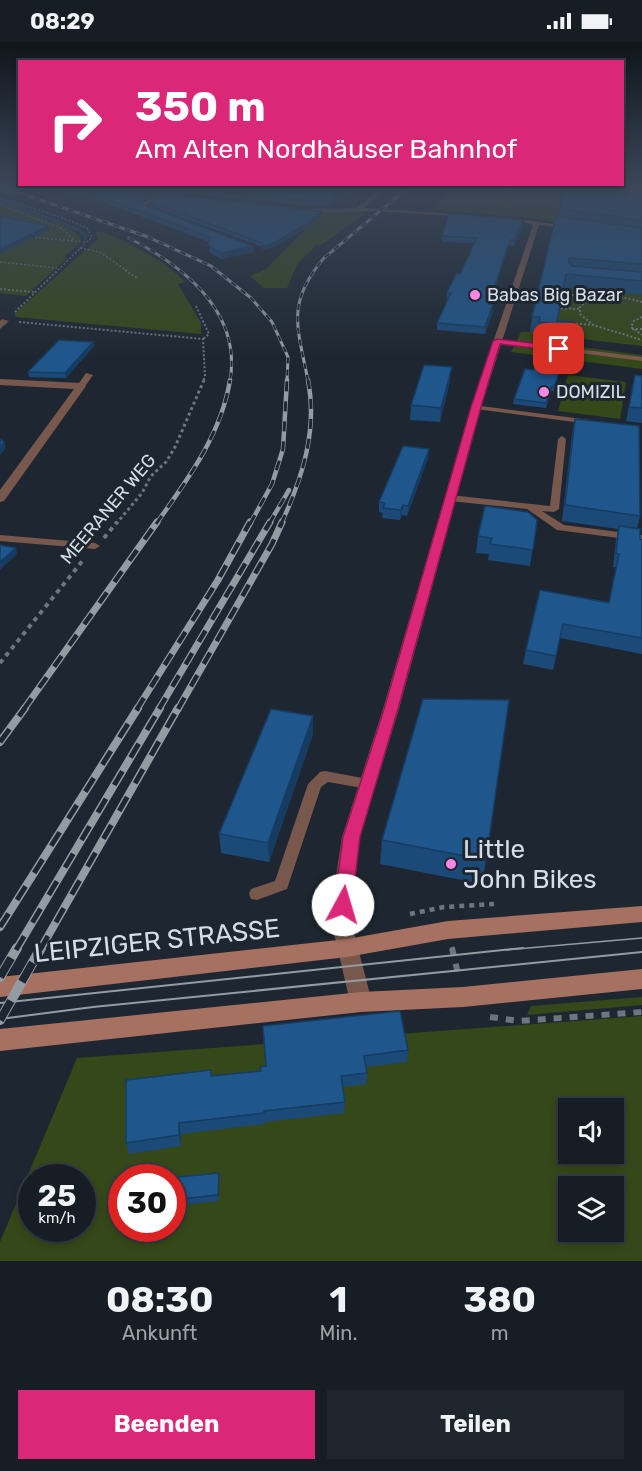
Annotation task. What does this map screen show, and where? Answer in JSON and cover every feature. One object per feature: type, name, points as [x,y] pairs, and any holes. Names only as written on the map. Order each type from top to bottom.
[{"type":"main road","name":"LEIPZIGER STRASSE","points":[[0,987],[347,948],[448,930],[642,914]]},
{"type":"main road","points":[[0,1041],[361,1002],[463,997],[642,979]]},
{"type":"street","points":[[361,1002],[343,929],[343,896],[351,837],[476,407],[530,243]]},
{"type":"street","points":[[0,382],[81,386]]},
{"type":"street","points":[[0,498],[81,386]]},
{"type":"lane","points":[[497,341],[642,359]]},
{"type":"lane","points":[[81,386],[89,375]]},
{"type":"lane","points":[[476,407],[595,422]]},
{"type":"lane","points":[[450,498],[554,509],[562,439]]},
{"type":"lane","points":[[528,506],[561,528],[642,538]]},
{"type":"lane","points":[[0,538],[95,546]]},
{"type":"lane","points":[[256,894],[281,885],[315,784],[325,776],[368,784]]},
{"type":"path","points":[[3,324],[85,243]]},
{"type":"path","points":[[80,248],[100,252],[137,278]]},
{"type":"path","points":[[0,262],[58,268]]},
{"type":"path","points":[[574,280],[573,286],[576,290],[589,297]]},
{"type":"path","points":[[0,289],[35,292]]},
{"type":"path","points":[[598,298],[601,291]]},
{"type":"path","points":[[560,294],[641,300]]},
{"type":"path","points":[[594,325],[580,314],[580,309],[584,302],[598,298]]},
{"type":"path","name":"MEERANER WEG","points":[[0,663],[95,546],[115,527],[176,447],[205,377],[203,339],[209,334],[196,306]]},
{"type":"path","points":[[557,308],[580,309]]},
{"type":"path","points":[[632,329],[630,327],[634,321],[642,317]]},
{"type":"path","points":[[565,323],[594,325],[642,340]]},
{"type":"path","points":[[3,324],[185,335],[203,339]]},
{"type":"path","points":[[632,329],[642,329]]},
{"type":"path","points":[[632,329],[642,335]]},
{"type":"path","points":[[444,907],[467,1014],[519,1021],[642,1012]]},
{"type":"green space","points":[[0,243],[79,243],[64,257],[67,258],[26,296],[0,293]]},
{"type":"green space","points":[[94,243],[126,243],[156,259],[185,282],[178,284],[201,323],[201,334],[16,317],[14,314]]},
{"type":"green space","points":[[292,243],[324,243],[316,245],[298,263],[287,288],[264,288],[250,276],[266,269]]},
{"type":"green space","points":[[564,283],[642,295],[642,346],[547,335],[557,321],[562,296],[560,294]]},
{"type":"green space","points":[[521,332],[538,332],[537,337],[548,340],[547,343],[564,347],[566,345],[642,355],[642,369],[511,352]]},
{"type":"green space","points":[[568,375],[626,382],[620,419],[558,411]]},
{"type":"green space","points":[[642,997],[642,1005],[527,1015],[531,1006]]},
{"type":"green space","points":[[642,1016],[642,1261],[0,1261],[0,1242],[18,1199],[18,1242],[96,1242],[96,1164],[33,1164],[77,1058]]},
{"type":"building","points":[[0,243],[13,243],[0,249]]},
{"type":"building","points":[[209,243],[245,243],[253,246],[221,253],[208,246]]},
{"type":"building","points":[[475,243],[509,243],[489,304],[493,304],[485,327],[437,323],[451,293],[447,293],[456,274],[460,274]]},
{"type":"building","points":[[550,243],[642,243],[642,264],[570,258],[568,260],[572,266],[642,272],[642,281],[566,274],[557,321],[573,322],[570,330],[549,328],[551,324],[539,322],[540,317],[532,317]]},
{"type":"building","points":[[59,340],[93,342],[65,373],[28,372]]},
{"type":"building","points":[[544,346],[566,349],[555,386],[552,386],[546,403],[514,399],[525,369],[533,370]]},
{"type":"building","points":[[424,365],[452,367],[441,408],[411,405]]},
{"type":"building","points":[[635,375],[642,376],[642,408],[629,407]]},
{"type":"building","points":[[575,419],[639,426],[640,516],[565,505]]},
{"type":"building","points":[[403,446],[429,449],[408,506],[403,505],[401,510],[383,508],[385,503],[379,502]]},
{"type":"building","points":[[485,506],[528,512],[537,520],[533,550],[490,544],[492,538],[478,536]]},
{"type":"building","points":[[619,526],[640,529],[642,638],[563,624],[556,656],[526,650],[540,590],[609,603],[619,554],[616,553]]},
{"type":"building","points":[[0,545],[16,548],[0,562]]},
{"type":"building","points":[[423,699],[509,700],[486,860],[382,840]]},
{"type":"building","points":[[271,709],[313,716],[268,843],[219,834]]},
{"type":"building","points":[[400,1011],[408,1050],[364,1056],[367,1073],[341,1076],[345,1102],[179,1123],[179,1135],[126,1143],[126,1080],[211,1070],[211,1076],[261,1071],[260,1067],[266,1066],[263,1026]]},
{"type":"building","points":[[219,1173],[218,1195],[186,1198],[186,1176]]},
{"type":"tram line","points":[[506,950],[642,938]]},
{"type":"tram line","points":[[0,1003],[523,948]]},
{"type":"tram line","points":[[0,1019],[93,1007],[642,952]]},
{"type":"railway","points":[[138,243],[188,277],[218,312],[227,333],[231,356],[230,381]]},
{"type":"railway","points":[[161,243],[211,266],[251,298],[272,322],[288,357],[287,381]]},
{"type":"railway","points":[[308,381],[298,331],[299,303],[312,274],[324,258],[342,243]]},
{"type":"railway","points":[[156,524],[202,456],[219,419],[230,380]]},
{"type":"railway","points":[[250,524],[272,484],[283,449],[287,380]]},
{"type":"railway","points":[[281,524],[306,454],[311,417],[308,380]]},
{"type":"railway","points":[[269,524],[289,490]]},
{"type":"railway","points":[[24,709],[157,522]]},
{"type":"railway","points":[[137,709],[218,580],[250,522]]},
{"type":"railway","points":[[159,709],[270,522]]},
{"type":"railway","points":[[178,709],[272,544],[282,522]]},
{"type":"railway","points":[[0,742],[25,708]]},
{"type":"railway","points":[[0,927],[138,708]]},
{"type":"railway","points":[[16,950],[160,708]]},
{"type":"railway","points":[[40,950],[178,708]]},
{"type":"railway","points":[[0,977],[17,948]]},
{"type":"railway","points":[[0,1020],[41,948]]},
{"type":"place","name":"Babas Big Bazar","points":[[475,295]]},
{"type":"place","name":"DOMIZIL","points":[[544,392]]},
{"type":"place","name":"Little John Bikes","points":[[451,864]]},
{"type":"route","points":[[343,905],[351,837],[391,709],[476,407],[497,341],[559,349]]}]
